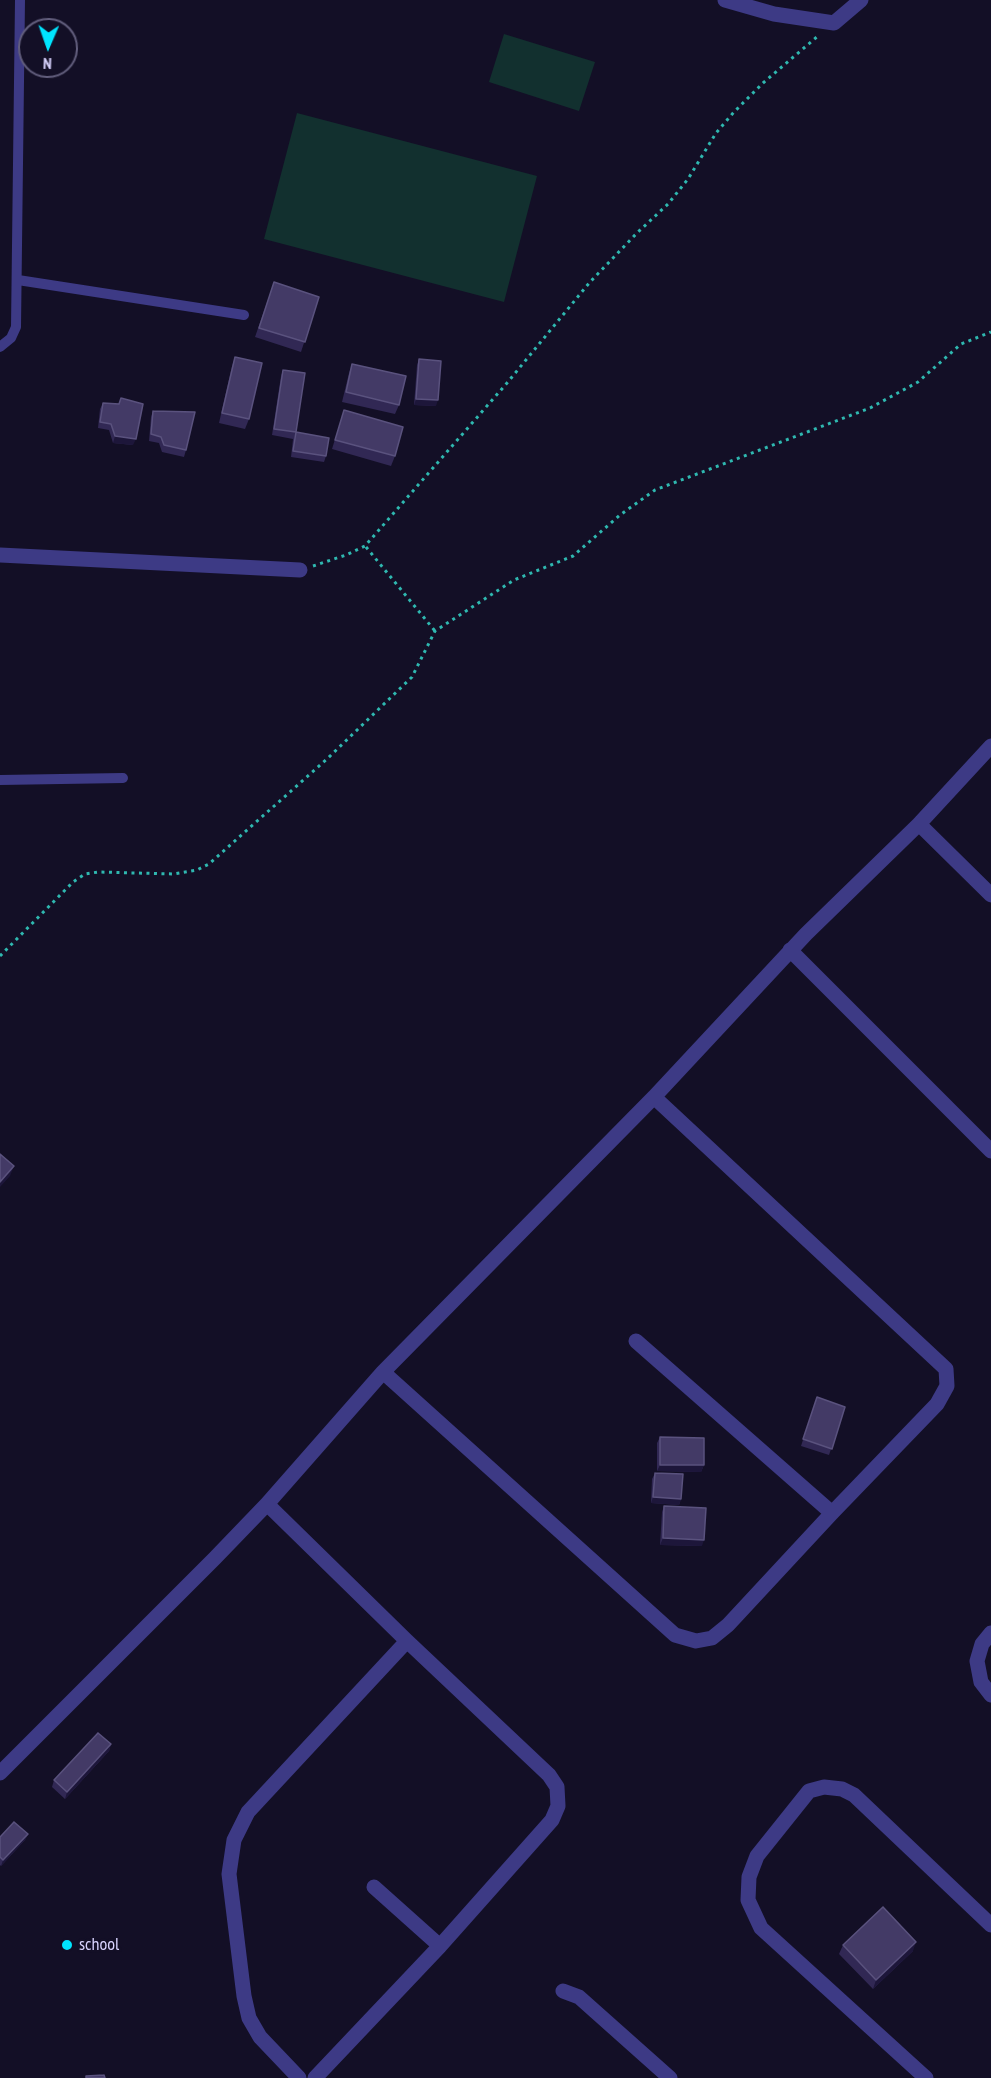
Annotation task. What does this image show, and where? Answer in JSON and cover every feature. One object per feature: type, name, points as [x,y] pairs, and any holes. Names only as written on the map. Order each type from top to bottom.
[{"type":"street","points":[[725,0],[774,14],[834,23],[861,0]]},
{"type":"street","points":[[0,555],[300,570]]},
{"type":"street","points":[[0,1773],[267,1504],[383,1372],[654,1097],[790,950],[918,824],[991,746]]},
{"type":"street","points":[[918,824],[991,895]]},
{"type":"street","points":[[790,950],[991,1151]]},
{"type":"street","points":[[383,1372],[675,1635],[696,1641],[712,1638],[728,1625],[937,1404],[947,1386],[946,1369],[654,1097]]},
{"type":"street","points":[[636,1341],[832,1513]]},
{"type":"street","points":[[267,1504],[549,1775],[556,1787],[558,1806],[552,1820],[440,1946],[315,2078]]},
{"type":"street","points":[[991,1633],[982,1644],[977,1661],[981,1682],[991,1695]]},
{"type":"street","points":[[299,2078],[260,2037],[249,2018],[244,1996],[229,1874],[234,1840],[248,1812],[407,1641]]},
{"type":"street","points":[[926,2078],[761,1928],[748,1900],[749,1877],[757,1856],[809,1791],[824,1787],[842,1789],[854,1795],[991,1925]]},
{"type":"street","points":[[374,1887],[440,1946]]},
{"type":"street","points":[[563,1991],[579,1996],[670,2078]]},
{"type":"lane","points":[[0,347],[11,338],[16,327],[20,0]]},
{"type":"lane","points":[[18,280],[244,315]]},
{"type":"lane","points":[[0,780],[123,778]]},
{"type":"path","points":[[300,570],[346,555],[365,546],[507,383],[590,282],[668,204],[688,179],[716,133],[734,112],[763,83],[834,23]]},
{"type":"path","points":[[0,956],[73,882],[85,874],[98,872],[174,874],[197,870],[209,864],[328,758],[412,677],[435,631],[514,580],[573,556],[620,515],[655,490],[807,430],[870,408],[918,382],[961,344],[991,332]]},
{"type":"path","points":[[365,546],[435,631]]},
{"type":"green space","points":[[504,34],[595,62],[579,111],[489,82]]},
{"type":"green space","points":[[297,113],[537,176],[504,302],[264,239]]},
{"type":"building","points":[[274,282],[319,297],[305,342],[259,328]]},
{"type":"building","points":[[235,357],[262,363],[249,419],[222,413]]},
{"type":"building","points":[[419,359],[441,361],[438,400],[416,399]]},
{"type":"building","points":[[352,364],[406,376],[399,405],[346,392]]},
{"type":"building","points":[[283,370],[305,373],[296,432],[274,429]]},
{"type":"building","points":[[121,398],[143,404],[136,439],[115,436],[111,424],[100,422],[103,403],[119,404]]},
{"type":"building","points":[[344,410],[403,427],[395,456],[335,440]]},
{"type":"building","points":[[153,411],[195,412],[186,450],[164,445],[161,437],[151,434]]},
{"type":"building","points":[[296,432],[329,438],[326,456],[293,451]]},
{"type":"building","points":[[0,1154],[14,1166],[0,1182]]},
{"type":"building","points":[[817,1397],[845,1407],[832,1449],[803,1439]]},
{"type":"building","points":[[660,1437],[704,1438],[704,1465],[660,1465]]},
{"type":"building","points":[[655,1473],[683,1474],[681,1499],[653,1497]]},
{"type":"building","points":[[664,1506],[706,1508],[704,1540],[663,1538]]},
{"type":"building","points":[[98,1733],[111,1744],[67,1792],[54,1780]]},
{"type":"building","points":[[14,1822],[28,1834],[3,1860],[0,1857],[0,1837]]},
{"type":"building","points":[[883,1907],[916,1942],[876,1980],[843,1945]]},
{"type":"building","points":[[104,2075],[105,2078],[86,2078],[86,2076]]},
{"type":"place","name":"school","points":[[67,1945]]}]
